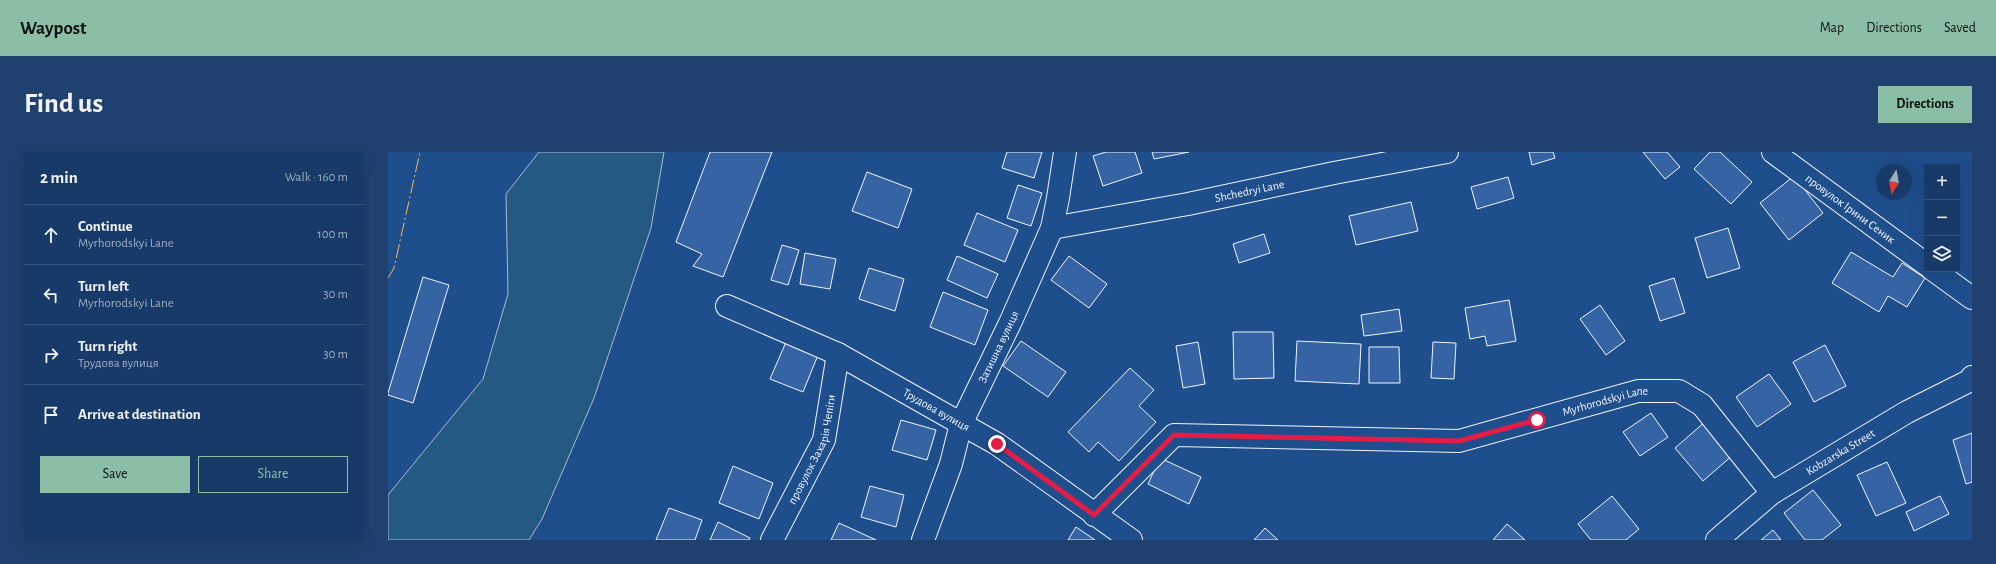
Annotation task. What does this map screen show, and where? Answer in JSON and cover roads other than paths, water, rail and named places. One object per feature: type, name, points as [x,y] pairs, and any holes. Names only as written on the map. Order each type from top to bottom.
[{"type":"street","name":"Затишна вулиця","points":[[923,540],[951,464],[961,424],[1012,322],[1052,228],[1065,152]]},
{"type":"street","name":"Shchedryi Lane","points":[[1052,228],[1188,204],[1334,173],[1447,152]]},
{"type":"street","name":"провулок Ірини Сеник","points":[[1773,152],[1924,263]]},
{"type":"street","points":[[1936,272],[1972,298]]},
{"type":"street","name":"Трудова вулиця","points":[[727,306],[838,354],[997,444],[1094,515],[1131,540]]},
{"type":"street","name":"провулок Захарія Чепіги","points":[[772,540],[824,440],[838,354]]},
{"type":"street","name":"Kobzarska Street","points":[[1717,540],[1772,493],[1907,412],[1969,380],[1972,377]]},
{"type":"street","name":"Myrhorodskyi Lane","points":[[1094,515],[1174,435],[1459,441],[1638,391],[1679,391],[1702,405],[1772,493]]}]
